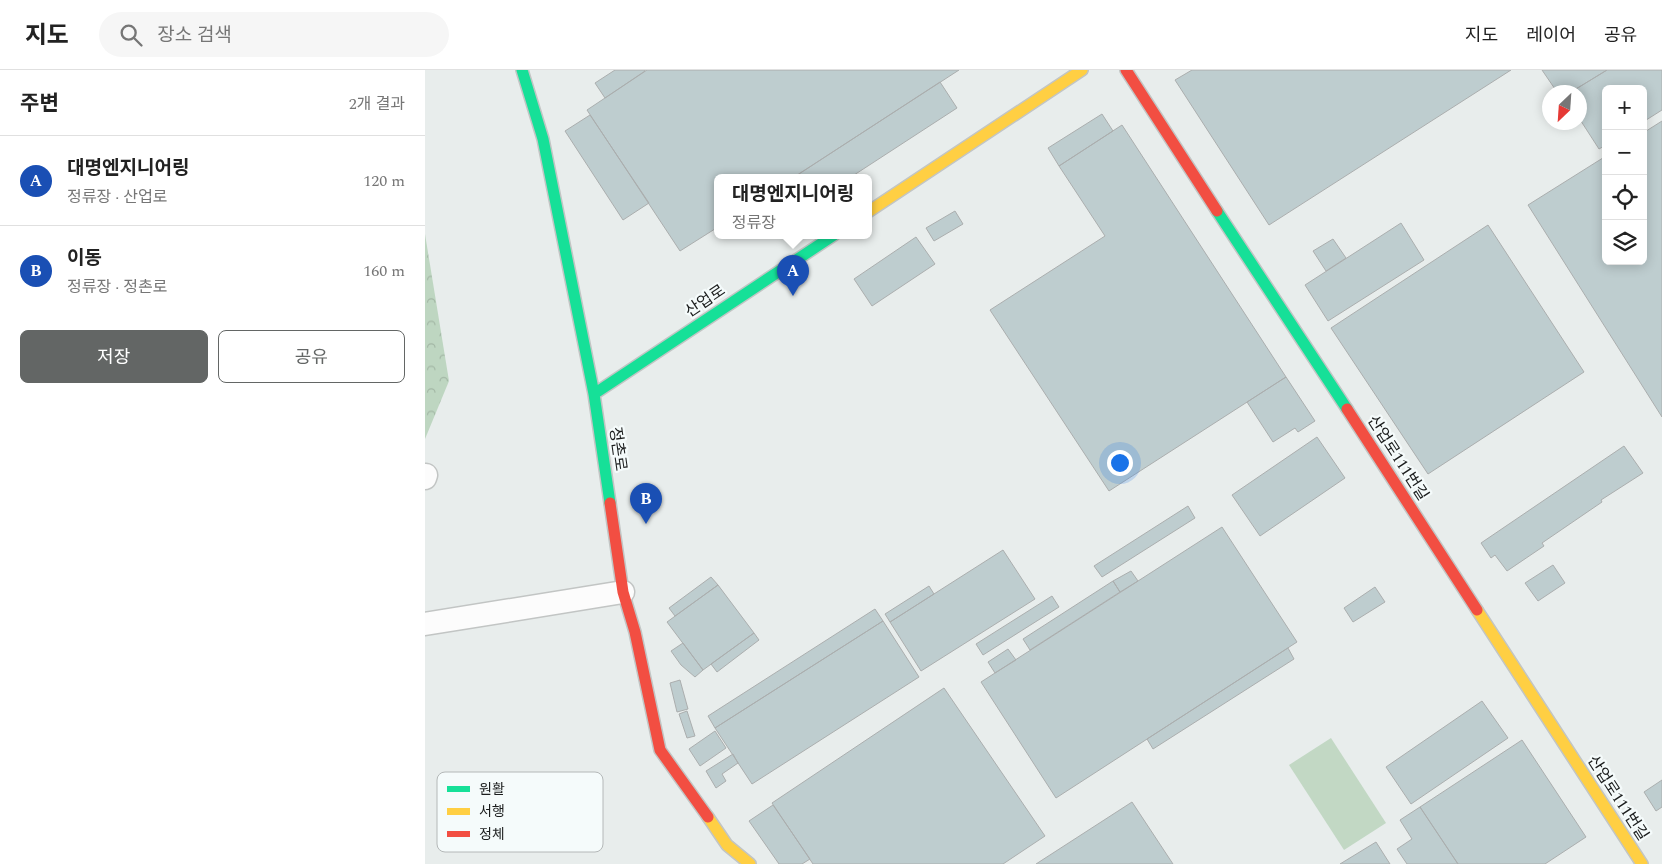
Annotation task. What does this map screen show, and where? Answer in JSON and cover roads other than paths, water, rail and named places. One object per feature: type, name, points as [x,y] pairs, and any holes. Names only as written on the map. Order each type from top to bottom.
[{"type":"street","name":"정촌로","points":[[522,70],[543,139],[594,394],[623,592],[635,632],[660,750],[727,844],[750,864]]},
{"type":"street","points":[[872,209],[1082,70]]},
{"type":"street","name":"산업로111번길","points":[[1126,70],[1642,864]]},
{"type":"street","name":"산업로","points":[[594,394],[828,239]]},
{"type":"street","points":[[425,624],[623,592]]},
{"type":"place","name":"대명엔지니어링","points":[[793,296]]},
{"type":"place","name":"이동","points":[[646,524]]}]
